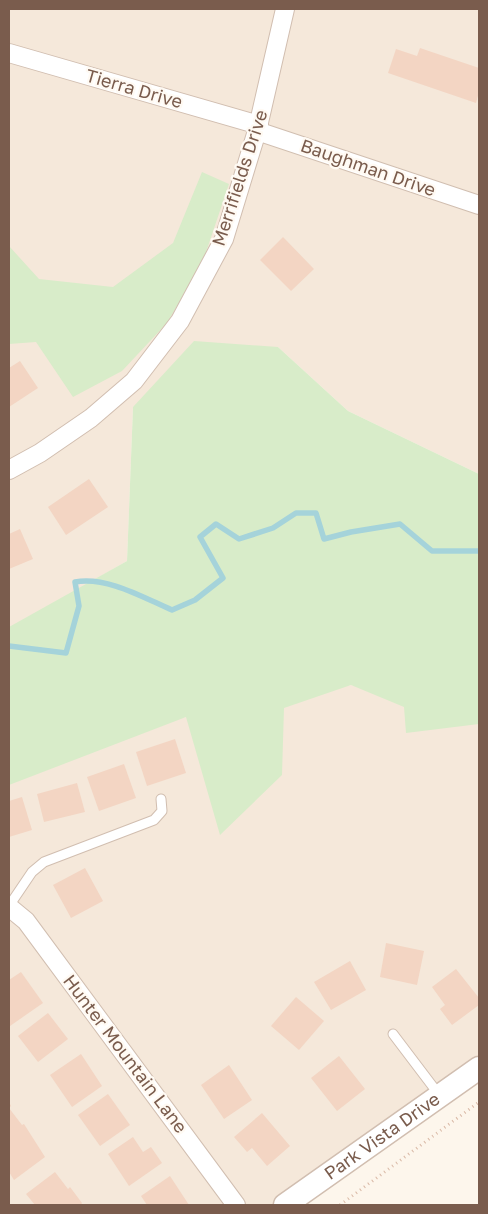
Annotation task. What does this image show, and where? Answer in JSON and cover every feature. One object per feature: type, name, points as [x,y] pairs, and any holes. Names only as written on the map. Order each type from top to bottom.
[{"type":"street","name":"Merrifields Drive","points":[[9,470],[40,453],[98,412],[134,381],[180,321],[224,240],[258,128],[285,9]]},
{"type":"street","name":"Tierra Drive","points":[[9,53],[258,128]]},
{"type":"street","name":"Baughman Drive","points":[[258,128],[479,205]]},
{"type":"street","name":"Hunter Mountain Lane","points":[[9,906],[26,921],[236,1205]]},
{"type":"street","name":"Park Vista Drive","points":[[286,1205],[479,1068]]},
{"type":"lane","points":[[9,906],[32,872],[44,862],[154,820],[162,811],[161,799]]},
{"type":"lane","points":[[393,1034],[440,1096]]},
{"type":"path","points":[[340,1205],[479,1102]]},
{"type":"shaded area","points":[[9,9],[479,9],[479,474],[348,411],[278,347],[133,407],[127,561],[9,629]]},
{"type":"shaded area","points":[[351,685],[479,710],[479,1068],[285,1205],[9,1205],[9,759],[186,717]]},
{"type":"green space","points":[[202,172],[229,184],[202,264],[167,323],[122,371],[73,397],[36,342],[9,344],[9,246],[39,279],[113,287],[173,243]]},
{"type":"green space","points":[[194,341],[278,347],[348,411],[479,474],[479,724],[406,733],[404,707],[351,685],[284,708],[282,775],[220,835],[186,717],[9,785],[9,627],[127,561],[133,407]]},
{"type":"building","points":[[420,48],[479,68],[479,92],[476,103],[388,73],[396,49],[417,56]]},
{"type":"building","points":[[283,237],[314,269],[291,291],[260,260]]},
{"type":"building","points":[[20,361],[38,388],[9,407],[9,368]]},
{"type":"building","points":[[89,479],[108,507],[66,535],[48,507]]},
{"type":"building","points":[[20,529],[33,559],[9,569],[9,534]]},
{"type":"building","points":[[175,739],[186,773],[147,786],[136,752]]},
{"type":"building","points":[[124,764],[136,798],[99,811],[87,777]]},
{"type":"building","points":[[77,783],[85,812],[44,822],[37,794]]},
{"type":"building","points":[[22,797],[32,830],[9,837],[9,801]]},
{"type":"building","points":[[85,868],[103,901],[71,918],[53,885]]},
{"type":"building","points":[[386,943],[424,951],[417,985],[380,977]]},
{"type":"building","points":[[350,961],[366,990],[331,1010],[314,982]]},
{"type":"building","points":[[456,969],[479,998],[479,1005],[452,1025],[440,1009],[445,1005],[432,987]]},
{"type":"building","points":[[21,972],[43,1003],[10,1026],[9,980]]},
{"type":"building","points":[[296,997],[324,1021],[299,1050],[271,1026]]},
{"type":"building","points":[[48,1013],[68,1039],[38,1062],[18,1036]]},
{"type":"building","points":[[81,1054],[102,1086],[72,1107],[50,1075]]},
{"type":"building","points":[[339,1056],[365,1089],[337,1111],[311,1078]]},
{"type":"building","points":[[229,1065],[252,1100],[224,1119],[201,1085]]},
{"type":"building","points":[[108,1094],[130,1125],[100,1146],[78,1115]]},
{"type":"building","points":[[9,1108],[22,1125],[24,1124],[45,1157],[14,1180],[9,1172]]},
{"type":"building","points":[[262,1113],[290,1146],[267,1166],[252,1148],[247,1152],[234,1137]]},
{"type":"building","points":[[133,1137],[143,1152],[151,1147],[162,1163],[129,1186],[108,1154]]},
{"type":"building","points":[[55,1172],[68,1189],[70,1187],[82,1203],[81,1205],[35,1205],[26,1194]]},
{"type":"building","points":[[170,1176],[189,1205],[147,1205],[141,1196]]},
{"type":"waterway","points":[[9,646],[66,653],[79,606],[75,582],[100,582],[112,585],[172,610],[195,600],[223,578],[200,537],[216,524],[239,539],[273,528],[296,513],[316,513],[324,539],[351,532],[400,524],[432,551],[479,551]]}]
